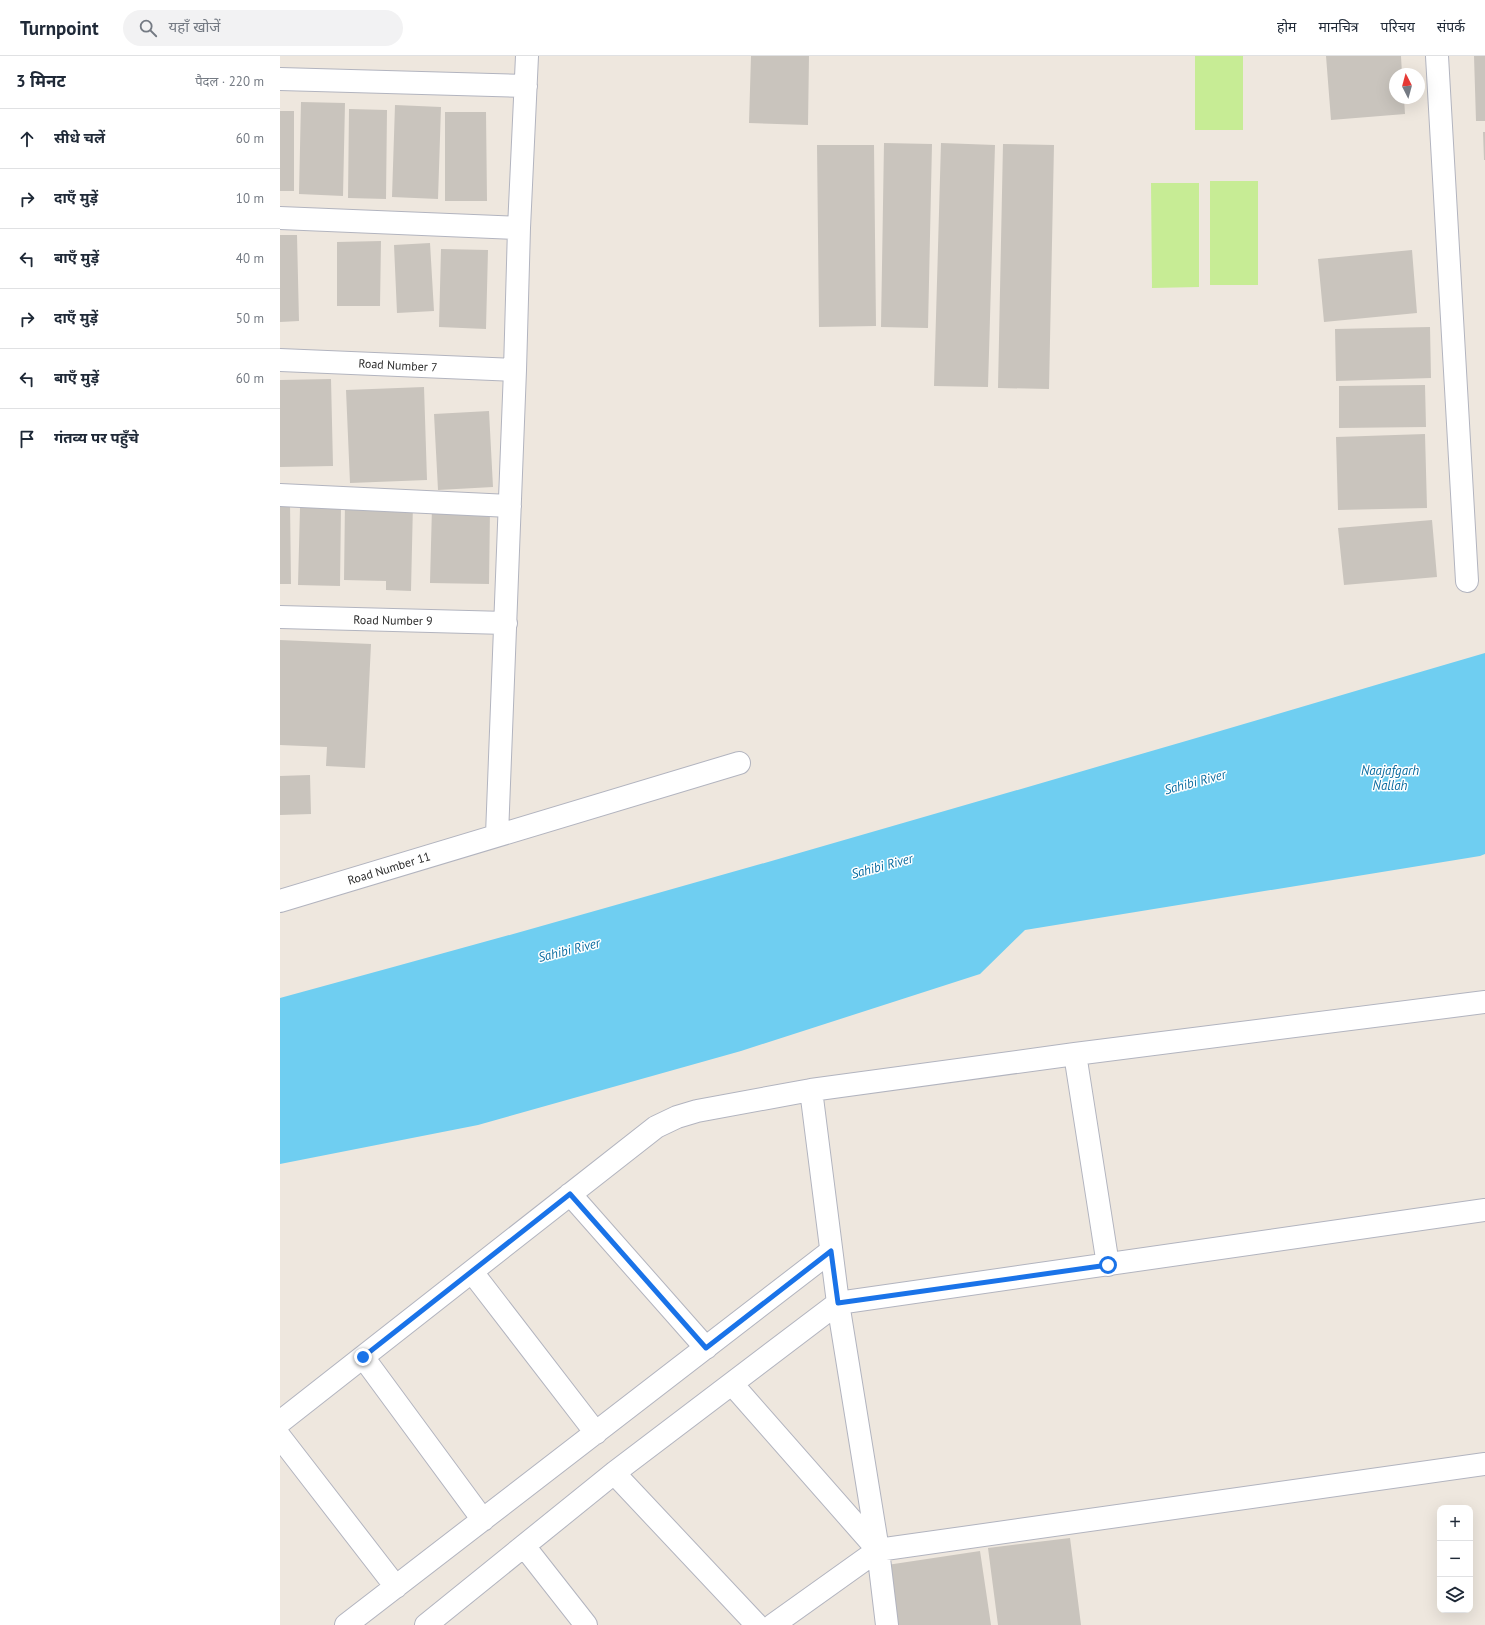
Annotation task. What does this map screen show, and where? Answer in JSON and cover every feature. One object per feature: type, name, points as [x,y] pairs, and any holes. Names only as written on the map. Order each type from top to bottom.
[{"type":"street","points":[[497,835],[506,622],[519,228],[527,56]]},
{"type":"street","points":[[1437,56],[1467,581]]},
{"type":"street","points":[[280,79],[526,86]]},
{"type":"street","points":[[280,218],[519,228]]},
{"type":"street","name":"Road Number 7","points":[[280,360],[515,370]]},
{"type":"street","points":[[280,495],[510,506]]},
{"type":"street","name":"Road Number 9","points":[[280,617],[506,622]]},
{"type":"street","name":"Road Number 11","points":[[280,901],[739,763]]},
{"type":"street","points":[[280,1422],[656,1127],[677,1117],[697,1111],[811,1090],[1075,1054],[1485,1002]]},
{"type":"street","points":[[1075,1054],[1108,1265]]},
{"type":"street","points":[[811,1090],[838,1303],[878,1550],[887,1625]]},
{"type":"street","points":[[570,1194],[706,1348]]},
{"type":"street","points":[[432,1623],[614,1473],[838,1303],[1485,1210]]},
{"type":"street","points":[[346,1625],[831,1251]]},
{"type":"street","points":[[472,1272],[596,1432]]},
{"type":"street","points":[[363,1357],[483,1520]]},
{"type":"street","points":[[732,1384],[878,1550]]},
{"type":"street","points":[[280,1437],[396,1587]]},
{"type":"street","points":[[773,1625],[878,1550],[1485,1464]]},
{"type":"street","points":[[614,1473],[757,1625]]},
{"type":"street","points":[[524,1546],[586,1625]]},
{"type":"green space","points":[[1195,56],[1243,56],[1243,130],[1195,130]]},
{"type":"green space","points":[[1210,181],[1258,181],[1258,285],[1210,285]]},
{"type":"green space","points":[[1151,183],[1199,183],[1199,287],[1152,288]]},
{"type":"water","name":"Naajafgarh Nallah","points":[[1485,653],[1485,854],[1025,930],[980,974],[741,1051],[478,1125],[280,1164],[280,998],[733,872]]},
{"type":"building","points":[[751,56],[809,56],[808,125],[749,123]]},
{"type":"building","points":[[1326,56],[1401,56],[1402,68],[1389,68],[1389,104],[1404,104],[1405,114],[1331,120]]},
{"type":"building","points":[[1474,56],[1485,56],[1485,121],[1476,121]]},
{"type":"building","points":[[301,102],[345,103],[343,196],[299,194]]},
{"type":"building","points":[[395,105],[441,107],[438,199],[392,197]]},
{"type":"building","points":[[349,109],[387,110],[386,199],[348,198]]},
{"type":"building","points":[[280,111],[294,111],[294,191],[280,191]]},
{"type":"building","points":[[445,112],[486,112],[487,201],[445,201]]},
{"type":"building","points":[[1483,132],[1485,132],[1485,160],[1484,160]]},
{"type":"building","points":[[884,143],[932,144],[928,328],[881,327]]},
{"type":"building","points":[[941,143],[995,145],[988,387],[934,386]]},
{"type":"building","points":[[1003,144],[1054,145],[1049,389],[998,388]]},
{"type":"building","points":[[817,145],[874,145],[876,326],[819,327]]},
{"type":"building","points":[[280,235],[297,235],[299,321],[280,322]]},
{"type":"building","points":[[381,241],[380,306],[337,306],[337,242]]},
{"type":"building","points":[[430,243],[434,311],[397,313],[394,245]]},
{"type":"building","points":[[441,249],[488,250],[486,329],[439,327]]},
{"type":"building","points":[[1412,250],[1417,313],[1324,322],[1318,259]]},
{"type":"building","points":[[1430,327],[1431,378],[1336,381],[1335,329]]},
{"type":"building","points":[[331,379],[333,466],[280,467],[280,380]]},
{"type":"building","points":[[1425,385],[1426,427],[1339,428],[1339,386]]},
{"type":"building","points":[[424,387],[427,480],[350,483],[346,390]]},
{"type":"building","points":[[489,411],[493,487],[438,490],[434,414]]},
{"type":"building","points":[[1425,434],[1427,508],[1338,510],[1336,437]]},
{"type":"building","points":[[280,502],[290,502],[291,584],[280,584]]},
{"type":"building","points":[[345,502],[413,503],[411,591],[386,590],[386,581],[344,580]]},
{"type":"building","points":[[432,507],[490,509],[489,584],[430,583]]},
{"type":"building","points":[[300,508],[341,508],[340,586],[298,585]]},
{"type":"building","points":[[1432,520],[1437,577],[1344,585],[1338,528]]},
{"type":"building","points":[[280,640],[371,644],[365,768],[326,766],[327,747],[280,745]]},
{"type":"building","points":[[310,775],[311,814],[280,815],[280,776]]},
{"type":"building","points":[[1070,1538],[1081,1625],[998,1625],[988,1548]]},
{"type":"building","points":[[980,1551],[991,1625],[896,1625],[887,1565]]},
{"type":"route","points":[[363,1357],[570,1194],[706,1348],[831,1251],[838,1303],[1108,1265]]},
{"type":"water label","name":"Sahibi River","points":[[1195,782]]},
{"type":"water label","name":"Sahibi River","points":[[882,866]]},
{"type":"water label","name":"Sahibi River","points":[[569,950]]}]
